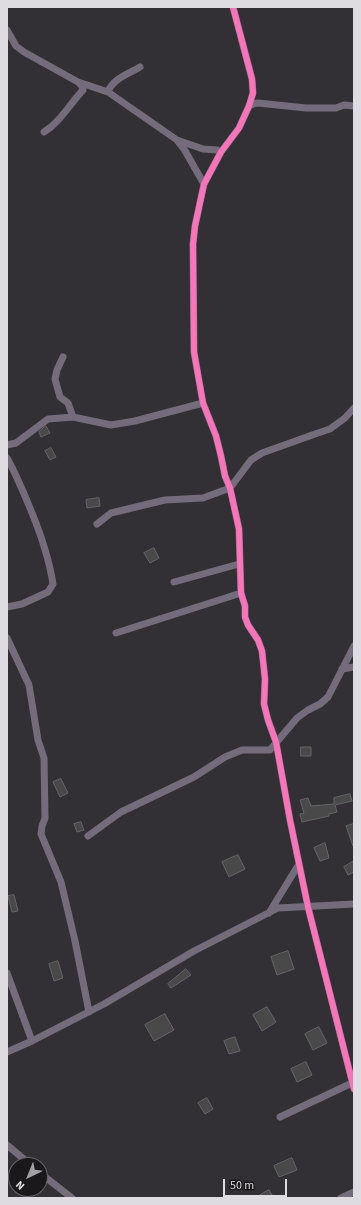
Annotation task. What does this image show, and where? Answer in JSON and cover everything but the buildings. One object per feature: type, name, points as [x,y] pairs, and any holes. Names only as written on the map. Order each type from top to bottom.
[{"type":"street","points":[[233,7],[252,79],[253,93],[250,106],[239,128],[221,152],[204,184],[195,226],[193,244],[194,352],[203,403],[216,436],[239,529],[239,564],[241,593],[245,606],[245,618],[258,640],[262,651],[265,679],[264,704],[276,742],[308,907],[353,1086],[280,1118]]},
{"type":"street","points":[[7,30],[16,46],[24,52],[78,82],[108,92],[177,140],[203,149],[217,150],[221,152]]},
{"type":"street","points":[[108,92],[113,84],[140,67]]},
{"type":"street","points":[[44,132],[66,113],[73,101],[83,90],[82,86],[78,82]]},
{"type":"street","points":[[250,106],[258,103],[306,108],[336,108],[344,105],[354,106]]},
{"type":"street","points":[[177,140],[184,149],[204,184]]},
{"type":"street","points":[[63,357],[55,379],[60,397],[68,403],[73,417]]},
{"type":"street","points":[[7,445],[16,444],[48,420],[73,417],[112,425],[135,421],[203,403]]},
{"type":"street","points":[[97,524],[111,513],[165,500],[203,498],[230,488],[251,460],[262,453],[330,429],[345,418],[354,408]]},
{"type":"street","points":[[7,458],[16,472],[39,530],[52,575],[53,584],[48,592],[22,604],[7,607]]},
{"type":"street","points":[[174,582],[239,564]]},
{"type":"street","points":[[116,633],[241,593]]},
{"type":"street","points":[[7,638],[29,685],[38,740],[44,758],[45,818],[41,834],[61,882],[75,941],[89,1012]]},
{"type":"street","points":[[88,836],[121,812],[194,777],[226,757],[242,750],[270,750],[297,718],[320,704],[328,697],[354,646]]},
{"type":"street","points":[[342,669],[354,667]]},
{"type":"street","points":[[269,913],[299,864]]},
{"type":"street","points":[[7,1052],[89,1012],[194,951],[278,908],[354,904]]},
{"type":"street","points":[[7,973],[32,1041]]},
{"type":"street","points":[[7,1145],[21,1157]]},
{"type":"street","points":[[48,1179],[72,1198]]},
{"type":"street","points":[[341,1198],[354,1192]]},
{"type":"cycle path","points":[[233,7],[252,79],[253,93],[239,128],[221,152],[204,184],[195,226],[193,244],[194,352],[203,403],[216,436],[239,529],[241,593],[245,606],[245,617],[248,625],[258,640],[262,651],[265,679],[264,704],[276,742],[308,907],[354,1089]]}]
